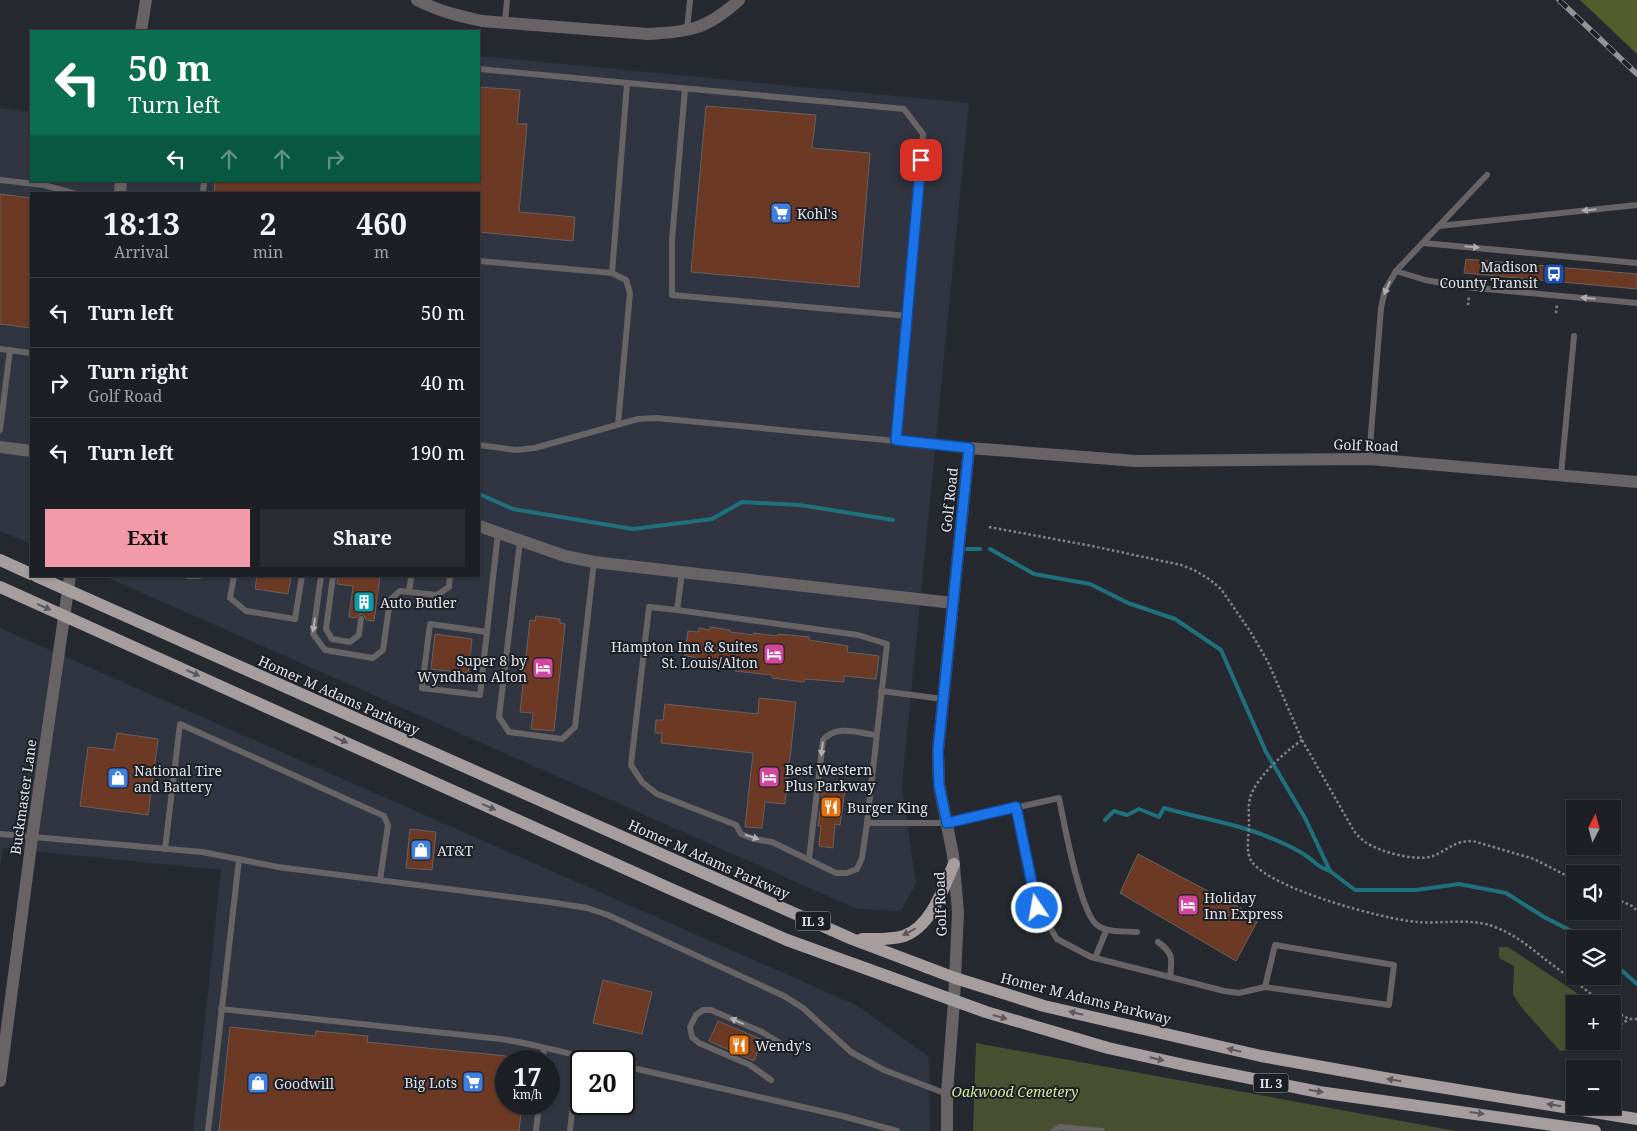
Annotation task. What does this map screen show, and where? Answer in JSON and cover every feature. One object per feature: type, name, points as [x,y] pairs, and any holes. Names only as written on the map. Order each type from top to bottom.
[{"type":"main road","points":[[0,560],[30,574]]},
{"type":"main road","name":"Homer M Adams Parkway","points":[[38,577],[852,939],[955,978],[1044,1006],[1260,1056],[1637,1119]]},
{"type":"main road","name":"IL 3","points":[[0,587],[787,940],[986,1012],[1108,1048],[1319,1092],[1595,1131]]},
{"type":"main road","points":[[852,939],[888,939],[905,936],[918,927],[936,901],[954,864]]},
{"type":"street","points":[[141,30],[146,0]]},
{"type":"street","points":[[417,0],[455,16],[505,24],[648,34],[674,33],[711,22],[722,16],[739,0]]},
{"type":"street","points":[[0,447],[30,451]]},
{"type":"street","name":"Golf Road","points":[[947,1131],[947,1094],[958,912],[954,864],[939,785],[938,750],[969,448],[1136,461],[1369,459],[1637,482]]},
{"type":"street","points":[[480,526],[564,556],[594,562],[953,603]]},
{"type":"street","name":"Buckmaster Lane","points":[[0,1081],[32,838],[70,577]]},
{"type":"lane","points":[[505,24],[508,0]]},
{"type":"lane","points":[[687,30],[690,0]]},
{"type":"lane","points":[[480,69],[904,109],[923,134],[896,440]]},
{"type":"lane","points":[[612,273],[627,84]]},
{"type":"lane","points":[[685,89],[672,240],[672,295],[908,316]]},
{"type":"lane","points":[[1369,459],[1384,290],[1396,271],[1487,175]]},
{"type":"lane","points":[[0,180],[44,185],[70,192]]},
{"type":"lane","points":[[1439,226],[1637,205]]},
{"type":"lane","points":[[1423,242],[1637,263]]},
{"type":"lane","points":[[480,261],[612,273],[626,280],[630,293],[618,424]]},
{"type":"lane","points":[[1396,271],[1425,280],[1465,287],[1637,302]]},
{"type":"lane","points":[[1561,475],[1574,336]]},
{"type":"lane","points":[[0,349],[30,352]]},
{"type":"lane","points":[[0,430],[10,350]]},
{"type":"lane","points":[[480,444],[516,450],[535,448],[638,419],[656,418],[969,448]]},
{"type":"lane","points":[[487,632],[430,624],[422,688],[480,696],[498,533]]},
{"type":"lane","points":[[520,542],[499,717],[509,732],[562,739],[575,727],[594,562]]},
{"type":"lane","points":[[677,610],[682,572]]},
{"type":"lane","points":[[234,577],[230,598],[246,611],[295,619],[302,577]]},
{"type":"lane","points":[[321,577],[313,634],[325,650],[373,658],[383,650],[390,600],[400,591],[437,595],[449,587],[450,577]]},
{"type":"lane","points":[[333,577],[326,629],[332,638],[350,642],[359,635],[361,619]]},
{"type":"lane","points":[[409,592],[411,578]]},
{"type":"lane","points":[[649,607],[858,635],[887,644],[882,692],[862,858],[857,869],[847,873],[836,873],[772,842],[754,839],[741,834],[736,825],[657,794],[642,782],[631,765],[649,607]]},
{"type":"lane","points":[[882,692],[943,699]]},
{"type":"lane","points":[[165,849],[180,724],[384,816],[388,825],[380,880]]},
{"type":"lane","points":[[809,859],[823,740],[829,733],[837,730],[876,735]]},
{"type":"lane","points":[[867,823],[947,823],[1058,798],[1082,900],[1095,924],[1106,931],[1137,932]]},
{"type":"lane","points":[[1016,807],[1037,908],[1057,939],[1095,958],[1224,991],[1240,993],[1265,987],[1389,1005],[1394,965],[1275,945],[1265,987]]},
{"type":"lane","points":[[0,834],[202,852],[278,867],[587,908],[608,915],[784,996],[803,1008],[850,1052],[884,1070],[947,1094]]},
{"type":"lane","points":[[208,1131],[239,860]]},
{"type":"lane","points":[[1095,958],[1106,931]]},
{"type":"lane","points":[[1158,942],[1169,950],[1172,960],[1170,976]]},
{"type":"lane","points":[[221,1008],[501,1039],[534,1044],[570,1054]]},
{"type":"lane","points":[[770,1080],[750,1065],[699,1043],[692,1037],[690,1027],[696,1015],[703,1010],[711,1010],[762,1032],[780,1043]]},
{"type":"lane","points":[[635,1069],[897,1131]]},
{"type":"lane","points":[[536,1131],[538,1115]]},
{"type":"lane","points":[[570,1131],[572,1115]]},
{"type":"lane","points":[[1054,1131],[1060,1127],[1102,1131]]},
{"type":"path","points":[[1468,305],[1469,294]]},
{"type":"path","points":[[1556,313],[1557,302]]},
{"type":"path","points":[[989,527],[1180,565],[1194,570],[1221,589],[1255,638],[1268,662],[1302,740],[1354,831],[1365,842],[1380,850],[1423,858],[1440,853],[1453,844],[1473,841],[1534,859],[1566,875]]},
{"type":"path","points":[[1302,740],[1292,747],[1262,777],[1256,784],[1250,798],[1250,860],[1269,877],[1330,900],[1381,916],[1418,922],[1490,925],[1524,943],[1592,995]]},
{"type":"path","points":[[1621,901],[1632,906],[1637,912]]},
{"type":"path","points":[[1621,1015],[1629,1019],[1637,1019]]},
{"type":"path","points":[[1621,1024],[1629,1019]]},
{"type":"shaded area","points":[[480,56],[969,103],[902,786],[916,884],[901,911],[857,909],[106,577],[480,577],[480,192],[30,192],[30,544],[0,531],[0,108],[30,112],[30,182],[480,182]]},
{"type":"shaded area","points":[[0,628],[856,1005],[929,1057],[930,1131],[193,1131],[221,870],[3,848],[0,868]]},
{"type":"green space","points":[[1580,0],[1637,0],[1637,54]]},
{"type":"green space","points":[[1499,947],[1508,947],[1578,995],[1566,995],[1568,1050],[1560,1051],[1521,1007],[1513,994],[1514,966],[1499,958]]},
{"type":"green space","name":"Oakwood Cemetery","points":[[976,1043],[1456,1131],[973,1131]]},
{"type":"building","points":[[480,87],[520,90],[517,124],[527,124],[519,212],[575,217],[573,241],[480,232],[480,192],[214,192],[215,182],[480,182]]},
{"type":"building","name":"Kohl's","points":[[706,106],[816,115],[812,148],[870,153],[859,287],[691,272]]},
{"type":"building","points":[[0,194],[30,198],[30,328],[0,324]]},
{"type":"building","name":"Madison County Transit","points":[[1466,259],[1637,274],[1637,289],[1464,273]]},
{"type":"building","points":[[257,577],[291,577],[288,594],[255,589]]},
{"type":"building","name":"Auto Butler","points":[[338,577],[380,577],[374,621],[366,620],[362,614],[356,618],[349,617],[353,586],[337,584]]},
{"type":"building","name":"Super 8 by Wyndham Alton","points":[[536,616],[560,619],[560,623],[565,624],[554,731],[531,729],[533,713],[520,712],[530,620],[535,621]]},
{"type":"building","name":"Hampton Inn & Suites St. Louis/Alton","points":[[710,627],[754,635],[754,633],[809,637],[809,640],[848,646],[847,652],[879,656],[876,679],[844,676],[844,682],[805,679],[804,682],[772,678],[772,675],[735,671],[736,669],[694,662],[695,657],[685,656],[688,631],[698,632],[699,628],[710,630]]},
{"type":"building","points":[[435,634],[472,639],[468,673],[431,669]]},
{"type":"building","name":"Best Western Plus Parkway","points":[[759,698],[796,702],[785,804],[765,802],[762,828],[745,827],[753,753],[661,743],[662,733],[655,733],[656,720],[663,720],[665,704],[758,714]]},
{"type":"building","name":"National Tire and Battery","points":[[117,733],[158,739],[148,815],[80,806],[88,747],[114,750]]},
{"type":"building","name":"Burger King","points":[[823,788],[845,790],[840,825],[835,824],[833,848],[819,846],[821,826],[818,826]]},
{"type":"building","name":"AT&T","points":[[410,829],[436,832],[432,870],[406,868]]},
{"type":"building","name":"Holiday Inn Express","points":[[1138,854],[1259,918],[1236,961],[1120,893]]},
{"type":"building","points":[[603,980],[652,992],[642,1034],[593,1023]]},
{"type":"building","name":"Wendy's","points":[[718,1021],[763,1040],[754,1061],[709,1041]]},
{"type":"building","points":[[230,1027],[315,1036],[316,1031],[368,1036],[367,1042],[495,1055],[495,1115],[521,1115],[519,1131],[219,1131]]},
{"type":"waterway","points":[[480,494],[513,509],[633,529],[712,519],[742,502],[800,505],[893,520]]},
{"type":"waterway","points":[[967,549],[980,549]]},
{"type":"waterway","points":[[990,549],[1034,574],[1090,584],[1128,603],[1175,619],[1221,650],[1266,752],[1305,818],[1330,871],[1355,890],[1416,890],[1459,884],[1506,893],[1544,917],[1569,930]]},
{"type":"waterway","points":[[1105,820],[1114,811],[1127,815],[1139,809],[1159,817],[1164,808],[1258,833],[1297,850],[1330,871]]},
{"type":"waterway","points":[[1621,970],[1637,984]]},
{"type":"railway","points":[[1559,0],[1637,74]]},
{"type":"place","name":"Kohl's","points":[[781,213]]},
{"type":"place","name":"Madison County Transit","points":[[1554,274]]},
{"type":"place","name":"Auto Butler","points":[[364,602]]},
{"type":"place","name":"Hampton Inn & Suites St. Louis/Alton","points":[[774,654]]},
{"type":"place","name":"Super 8 by Wyndham Alton","points":[[543,668]]},
{"type":"place","name":"Best Western Plus Parkway","points":[[769,777]]},
{"type":"place","name":"National Tire and Battery","points":[[118,778]]},
{"type":"place","name":"Burger King","points":[[831,807]]},
{"type":"place","name":"AT&T","points":[[421,850]]},
{"type":"place","name":"Holiday Inn Express","points":[[1188,905]]},
{"type":"place","name":"Wendy's","points":[[739,1045]]},
{"type":"place","name":"Big Lots","points":[[473,1082]]},
{"type":"place","name":"Goodwill","points":[[258,1083]]},
{"type":"route","points":[[921,160],[896,440],[969,448],[938,750],[939,785],[947,823],[1016,807],[1037,908]]}]
